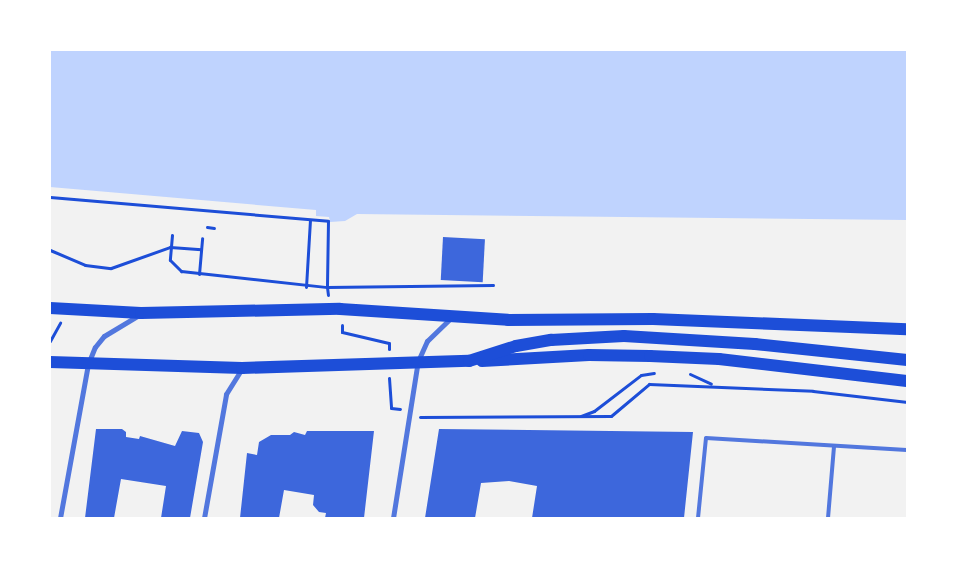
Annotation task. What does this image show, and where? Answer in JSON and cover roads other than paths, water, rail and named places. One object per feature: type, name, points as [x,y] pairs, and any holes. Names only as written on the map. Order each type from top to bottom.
[{"type":"main road","points":[[50,308],[141,313],[329,310],[508,320],[644,319],[907,329]]},
{"type":"main road","points":[[469,361],[516,346],[552,340],[624,336],[738,342],[907,360]]},
{"type":"main road","points":[[50,362],[242,368],[418,361],[469,361],[581,355],[650,356],[719,360],[907,381]]},
{"type":"street","points":[[60,518],[88,364],[95,347],[104,336],[141,313]]},
{"type":"street","points":[[393,518],[418,361],[427,341],[453,316]]},
{"type":"street","points":[[204,518],[226,394],[242,368]]},
{"type":"lane","points":[[698,518],[706,438],[907,450]]},
{"type":"lane","points":[[828,518],[834,446]]},
{"type":"water","points":[[50,50],[907,50],[907,220],[357,214],[345,221],[330,222],[329,217],[316,216],[316,210],[50,187]]}]
